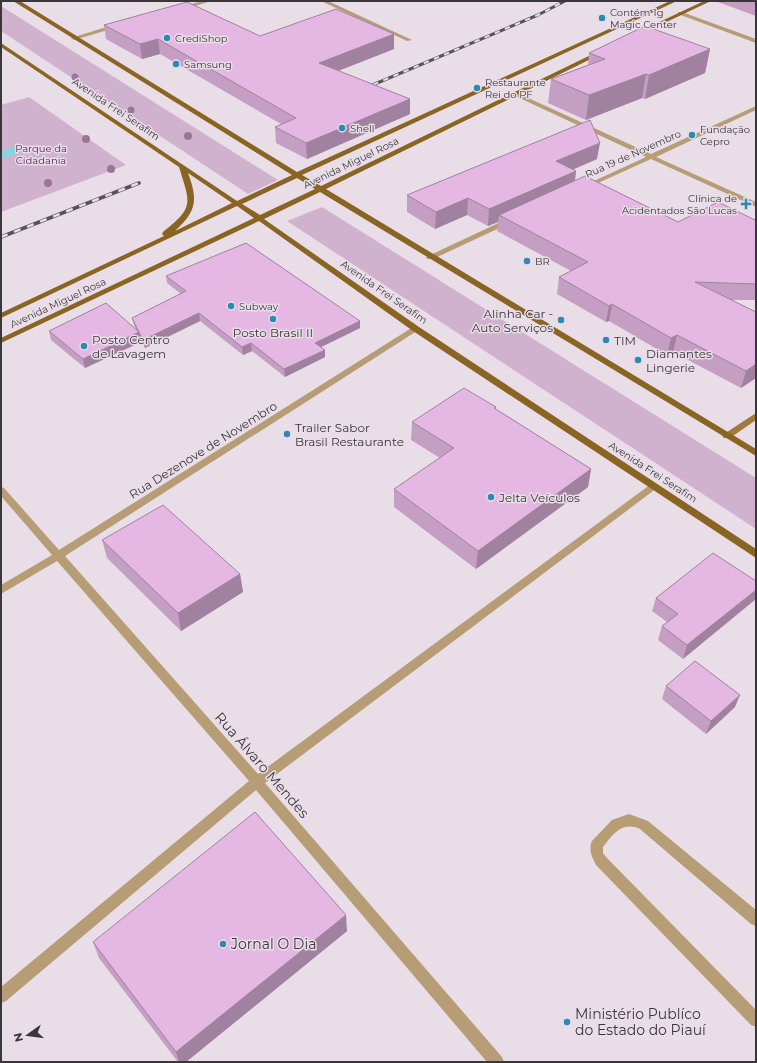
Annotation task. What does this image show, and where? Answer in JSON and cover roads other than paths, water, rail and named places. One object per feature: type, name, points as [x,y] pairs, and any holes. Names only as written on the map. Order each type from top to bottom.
[{"type":"main road","points":[[16,1],[430,257],[756,453]]},
{"type":"main road","name":"Avenida Miguel Rosa","points":[[1,316],[297,175],[674,1]]},
{"type":"main road","points":[[632,37],[708,1]]},
{"type":"main road","name":"Avenida Frei Serafim","points":[[1,45],[260,219],[416,329],[756,554]]},
{"type":"main road","name":"Avenida Miguel Rosa","points":[[1,341],[260,219],[604,50]]},
{"type":"main road","points":[[154,244],[175,226],[190,207],[192,200],[191,193],[182,167]]},
{"type":"street","points":[[178,9],[208,1]]},
{"type":"street","points":[[324,1],[409,40]]},
{"type":"street","points":[[680,14],[756,41]]},
{"type":"street","points":[[74,38],[126,24]]},
{"type":"street","points":[[513,94],[756,205]]},
{"type":"street","name":"Rua 19 de Novembro","points":[[580,189],[756,108]]},
{"type":"street","points":[[430,257],[516,218]]},
{"type":"street","name":"Rua Dezenove de Novembro","points":[[1,590],[59,555],[416,329]]},
{"type":"street","points":[[727,436],[756,416]]},
{"type":"street","points":[[1,996],[257,782],[654,486]]},
{"type":"street","name":"Rua Álvaro Mendes","points":[[1,490],[257,782],[497,1062]]},
{"type":"street","points":[[756,919],[644,825],[636,820],[628,819],[616,823],[597,845],[597,854],[601,862],[756,1020]]},
{"type":"water","points":[[21,144],[29,149],[1,159],[1,151]]},
{"type":"railway","points":[[363,89],[538,15],[565,1]]},
{"type":"railway","points":[[1,237],[139,183]]},
{"type":"place","name":"Contém 1g Magic Center","points":[[602,18]]},
{"type":"place","name":"CrediShop","points":[[167,38]]},
{"type":"place","name":"Samsung","points":[[176,64]]},
{"type":"place","name":"Restaurante Rei do PF","points":[[477,88]]},
{"type":"place","name":"Shell","points":[[342,128]]},
{"type":"place","name":"Fundação Cepro","points":[[692,135]]},
{"type":"place","name":"Clínica de Acidentados São Lucas","points":[[746,204]]},
{"type":"place","name":"BR","points":[[527,261]]},
{"type":"place","name":"Subway","points":[[231,306]]},
{"type":"place","name":"Posto Brasil II","points":[[273,319]]},
{"type":"place","name":"Alinha Car - Auto Serviços","points":[[561,320]]},
{"type":"place","name":"TIM","points":[[606,340]]},
{"type":"place","name":"Posto Centro de Lavagem","points":[[84,346]]},
{"type":"place","name":"Diamantes Lingerie","points":[[638,360]]},
{"type":"place","name":"Trailer Sabor Brasil Restaurante","points":[[287,434]]},
{"type":"place","name":"Jelta Veículos","points":[[491,497]]},
{"type":"place","name":"Jornal O Dia","points":[[223,944]]},
{"type":"place","name":"Ministério Publíco do Estado do Piauí","points":[[567,1022]]},
{"type":"park label","name":"Parque da Cidadania","points":[[41,154]]}]
